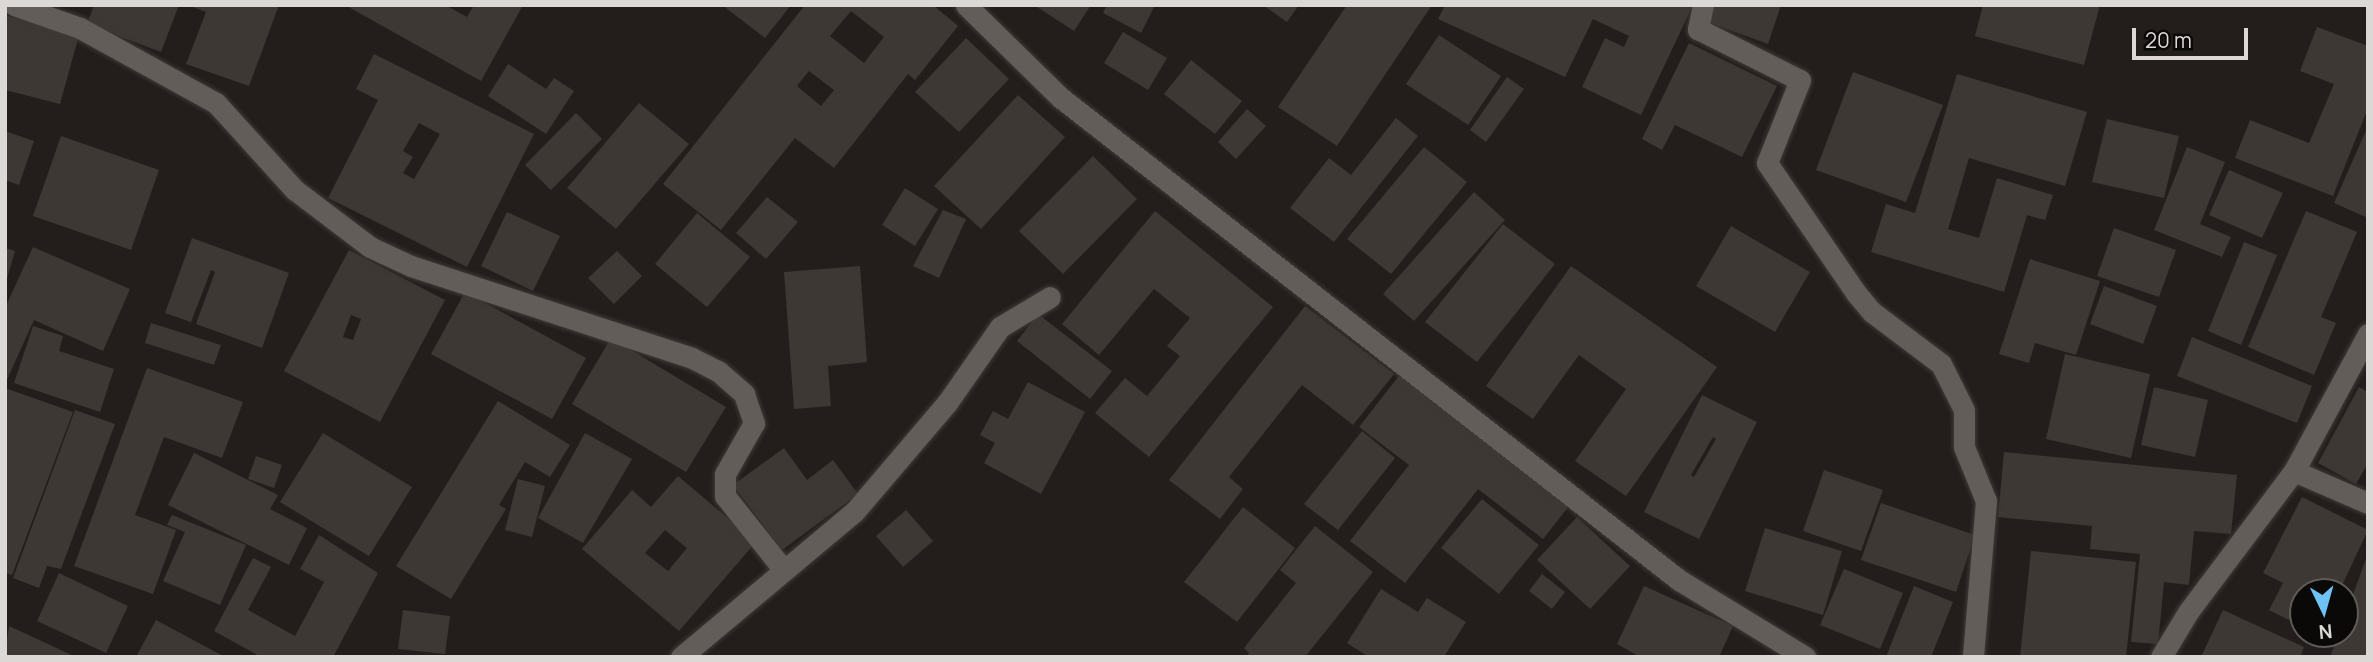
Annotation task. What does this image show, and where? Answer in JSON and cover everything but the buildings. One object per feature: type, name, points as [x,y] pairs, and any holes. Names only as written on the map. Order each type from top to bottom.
[{"type":"street","points":[[14,5],[80,27],[216,103],[295,190],[370,247],[411,266],[692,358],[718,371],[744,394],[754,423],[725,474],[725,496],[782,568]]},
{"type":"street","points":[[966,5],[1061,98],[1679,580],[1805,657]]},
{"type":"street","points":[[1703,5],[1698,29],[1800,80],[1767,163],[1871,312],[1941,364],[1964,410],[1964,447],[1986,501],[1973,657]]},
{"type":"street","points":[[681,657],[782,568],[855,511],[947,403],[1000,327],[1050,296]]},
{"type":"street","points":[[2161,657],[2188,611],[2294,471],[2368,334]]},
{"type":"street","points":[[2294,471],[2368,503]]}]
